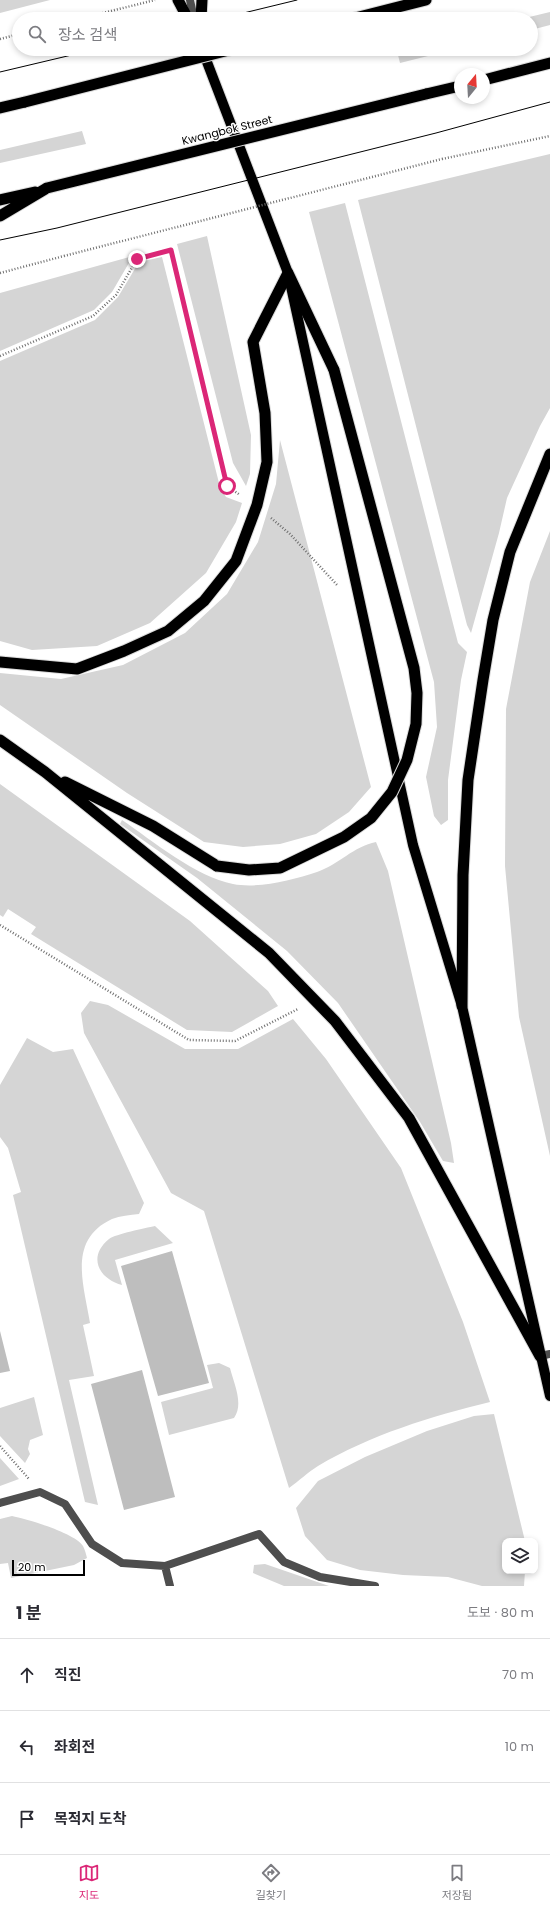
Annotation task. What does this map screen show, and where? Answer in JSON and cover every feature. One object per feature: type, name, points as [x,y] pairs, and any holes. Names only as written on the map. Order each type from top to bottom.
[{"type":"highway","points":[[178,0],[184,12]]},
{"type":"highway","points":[[201,12],[202,0]]},
{"type":"highway","points":[[376,12],[408,3],[426,0]]},
{"type":"highway","points":[[0,108],[206,56]]},
{"type":"highway","points":[[490,78],[550,63]]},
{"type":"highway","name":"Kwangbok Street","points":[[0,200],[454,87]]},
{"type":"highway","points":[[0,216],[47,188]]},
{"type":"highway","points":[[45,772],[153,826],[217,866],[249,870],[280,868],[344,837],[371,818],[392,792],[407,760],[416,724],[417,693],[414,668],[334,370],[288,273]]},
{"type":"highway","points":[[0,662],[77,669],[124,651],[168,630],[204,601],[236,561],[257,505],[267,462],[265,413],[253,342],[288,273]]},
{"type":"highway","points":[[462,1006],[463,875],[468,780],[482,680],[493,620],[510,552],[550,454]]},
{"type":"highway","points":[[0,740],[45,772],[269,953],[335,1021],[409,1118],[545,1355]]},
{"type":"main road","points":[[205,56],[288,273],[413,845],[462,1006],[545,1355],[550,1396]]},
{"type":"street","points":[[190,0],[193,12]]},
{"type":"street","points":[[0,1503],[40,1492],[65,1504],[92,1544],[122,1563],[165,1566],[259,1534],[284,1562],[320,1577],[375,1586]]},
{"type":"street","points":[[165,1566],[170,1586]]},
{"type":"path","points":[[107,12],[155,0]]},
{"type":"path","points":[[0,39],[12,36]]},
{"type":"path","points":[[0,273],[442,159],[550,136]]},
{"type":"path","points":[[0,356],[93,316],[116,295],[137,259],[171,250],[227,486],[257,505],[290,534],[342,590]]},
{"type":"path","points":[[0,925],[189,1040],[235,1041],[315,1000]]},
{"type":"path","points":[[0,1446],[40,1492]]},
{"type":"shaded area","points":[[0,0],[50,0],[0,13]]},
{"type":"shaded area","points":[[550,12],[550,25],[538,28],[538,15]]},
{"type":"shaded area","points":[[398,56],[428,56],[400,63]]},
{"type":"shaded area","points":[[82,131],[86,144],[0,163],[0,150]]},
{"type":"shaded area","points":[[550,154],[550,408],[540,426],[507,498],[499,533],[471,633],[467,625],[358,200]]},
{"type":"shaded area","points":[[345,203],[458,643],[467,652],[461,680],[448,780],[448,820],[441,825],[434,816],[426,777],[437,727],[434,682],[309,212]]},
{"type":"shaded area","points":[[207,236],[251,435],[250,474],[246,486],[233,463],[177,244]]},
{"type":"shaded area","points":[[133,256],[112,292],[94,310],[0,351],[0,293]]},
{"type":"shaded area","points":[[162,257],[220,487],[226,497],[242,503],[236,522],[206,573],[150,623],[97,646],[32,650],[0,641],[0,361],[95,320],[118,297],[139,262]]},
{"type":"shaded area","points":[[280,440],[371,787],[349,812],[316,834],[280,844],[243,847],[204,842],[127,793],[0,705],[0,673],[61,679],[123,665],[185,633],[227,594],[258,542],[276,484]]},
{"type":"shaded area","points":[[550,531],[550,1156],[519,1017],[505,866],[506,709],[530,582]]},
{"type":"shaded area","points":[[0,784],[190,921],[268,991],[278,1006],[232,1032],[187,1030],[31,934],[36,927],[8,909],[3,917],[0,915]]},
{"type":"shaded area","points":[[122,820],[161,848],[204,874],[233,884],[243,885],[264,885],[317,872],[332,865],[360,847],[376,842],[388,871],[451,1143],[454,1163],[443,1161],[420,1122],[338,1003],[287,951],[197,878],[120,824]]},
{"type":"shaded area","points":[[90,1001],[108,1005],[185,1049],[238,1049],[293,1019],[326,1059],[401,1168],[463,1322],[490,1402],[424,1420],[380,1436],[318,1466],[289,1488],[204,1211],[171,1193],[84,1033],[81,1013]]},
{"type":"shaded area","points":[[27,1038],[53,1052],[73,1049],[144,1203],[139,1214],[112,1219],[98,1228],[89,1239],[84,1251],[82,1279],[90,1323],[83,1325],[94,1376],[69,1380],[98,1505],[85,1502],[13,1195],[21,1192],[8,1148],[0,1137],[0,1085]]},
{"type":"shaded area","points":[[155,1226],[173,1243],[115,1260],[122,1285],[107,1278],[102,1273],[97,1260],[102,1246],[109,1239],[124,1233]]},
{"type":"shaded area","points":[[219,1363],[230,1368],[236,1387],[238,1407],[234,1418],[169,1435],[161,1402],[213,1388],[207,1365]]},
{"type":"shaded area","points":[[34,1397],[43,1435],[30,1440],[28,1449],[30,1454],[25,1463],[0,1436],[0,1408]]},
{"type":"shaded area","points":[[494,1414],[524,1538],[502,1538],[502,1574],[525,1574],[524,1586],[482,1586],[448,1577],[403,1575],[360,1570],[327,1560],[305,1536],[296,1508],[318,1481],[365,1457],[427,1431],[474,1416]]},
{"type":"shaded area","points":[[0,1458],[19,1479],[0,1486]]},
{"type":"shaded area","points":[[12,1516],[39,1523],[71,1536],[83,1546],[87,1558],[74,1565],[11,1578],[8,1563],[0,1564],[0,1519]]},
{"type":"shaded area","points":[[265,1564],[329,1586],[284,1586],[253,1573],[254,1565]]},
{"type":"building","points":[[172,1251],[209,1383],[158,1396],[121,1266]]},
{"type":"building","points":[[0,1331],[10,1371],[0,1373]]},
{"type":"building","points":[[142,1370],[175,1497],[124,1510],[91,1384]]},
{"type":"tram line","points":[[248,12],[297,0]]},
{"type":"tram line","points":[[0,72],[67,56]]},
{"type":"tram line","points":[[0,240],[57,228],[436,133],[550,102]]},
{"type":"route","points":[[137,259],[171,250],[227,486]]}]
